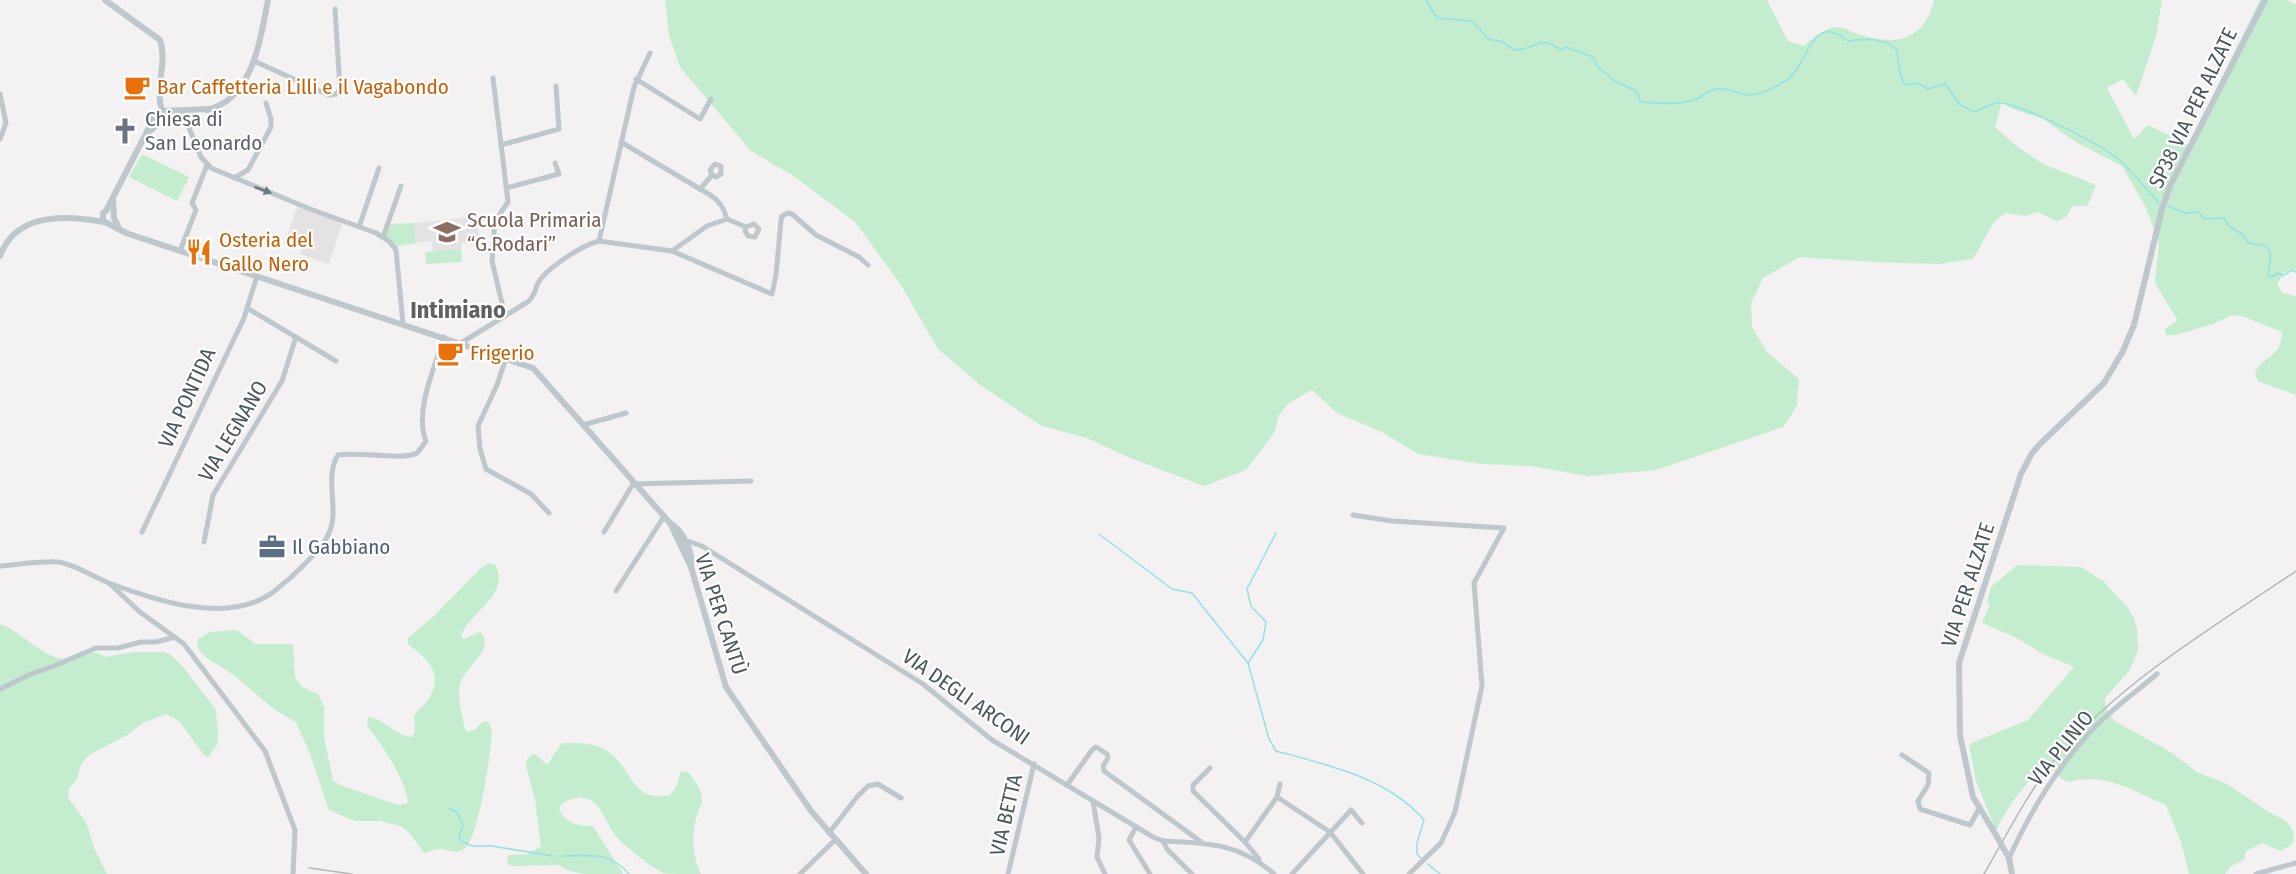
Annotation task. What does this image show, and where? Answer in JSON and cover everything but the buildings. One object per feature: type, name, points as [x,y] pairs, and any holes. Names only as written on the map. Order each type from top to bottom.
[{"type":"street","points":[[105,0],[160,40],[162,50],[158,93],[161,117],[152,125],[143,139]]},
{"type":"street","points":[[149,131],[166,116],[209,109],[223,105],[230,99],[254,61],[268,0]]},
{"type":"street","name":"SP38 VIA PER ALZATE","points":[[2114,369],[2134,325],[2162,209],[2170,186],[2265,0]]},
{"type":"street","points":[[254,61],[329,95],[337,94],[339,89],[335,9]]},
{"type":"street","points":[[599,241],[636,79],[650,53]]},
{"type":"street","points":[[493,78],[507,202],[495,221],[492,261],[505,316]]},
{"type":"street","points":[[636,79],[700,120],[711,99]]},
{"type":"street","points":[[501,145],[559,129],[556,86]]},
{"type":"street","points":[[0,94],[6,123],[0,139]]},
{"type":"street","points":[[234,178],[248,170],[271,127],[266,103]]},
{"type":"street","points":[[0,256],[2,247],[14,233],[31,222],[108,217],[113,198],[152,120],[162,111],[183,112]]},
{"type":"street","points":[[183,112],[201,157],[207,165],[389,241],[396,250],[403,324]]},
{"type":"street","points":[[621,142],[715,197],[722,204],[727,219]]},
{"type":"street","points":[[506,188],[559,174],[555,163]]},
{"type":"street","points":[[180,251],[196,210],[192,203],[207,165]]},
{"type":"street","points":[[359,227],[379,168]]},
{"type":"street","points":[[700,189],[712,175]]},
{"type":"street","points":[[383,237],[401,186]]},
{"type":"street","points":[[461,343],[529,302],[537,292],[537,285],[551,270],[588,244],[599,241],[672,251],[772,294],[781,220],[785,214],[792,214],[816,235],[859,257],[868,265]]},
{"type":"street","name":"VIA PER CANTÙ","points":[[108,217],[121,231],[533,368],[663,518],[670,523],[682,541],[726,687],[811,811],[866,874]]},
{"type":"street","points":[[672,251],[707,226],[727,219],[746,227]]},
{"type":"street","name":"VIA PONTIDA","points":[[142,532],[246,309],[257,276]]},
{"type":"street","points":[[246,309],[336,361]]},
{"type":"street","name":"VIA LEGNANO","points":[[204,542],[213,495],[282,381],[296,337]]},
{"type":"street","points":[[0,566],[62,562],[109,583],[172,604],[237,607],[267,596],[298,570],[328,536],[332,523],[332,477],[334,462],[338,455],[350,453],[408,456],[418,452],[426,441],[421,430],[425,399],[444,337]]},
{"type":"street","points":[[506,358],[497,385],[478,426],[480,449],[486,469],[531,494],[549,513]]},
{"type":"street","name":"VIA PER ALZATE","points":[[2012,874],[2009,858],[1974,797],[1960,735],[1959,663],[2026,464],[2042,442],[2092,396],[2114,369]]},
{"type":"street","points":[[583,425],[626,413]]},
{"type":"street","points":[[604,532],[633,484],[751,481]]},
{"type":"street","points":[[1353,515],[1392,521],[1504,528],[1474,583],[1482,686],[1455,812],[1441,843],[1409,874]]},
{"type":"street","points":[[616,591],[663,518]]},
{"type":"street","points":[[682,541],[690,555],[691,567]]},
{"type":"street","name":"VIA DEGLI ARCONI","points":[[682,541],[701,546],[922,684],[992,740],[1136,827],[1163,841],[1202,842],[1227,846],[1262,863],[1274,874]]},
{"type":"street","points":[[690,555],[691,550],[701,546]]},
{"type":"street","points":[[109,583],[140,612],[184,644],[265,751],[295,830],[293,874]]},
{"type":"street","points":[[0,689],[96,648],[118,648],[141,642],[175,638]]},
{"type":"street","name":"VIA PLINIO","points":[[2009,858],[2024,824],[2054,778],[2092,730],[2157,674]]},
{"type":"street","points":[[1067,785],[1096,747],[1107,754],[1108,758],[1103,766],[1104,771],[1202,842]]},
{"type":"street","points":[[1902,755],[1929,773],[1928,785],[1918,801],[1920,809],[1970,825],[1980,807]]},
{"type":"street","name":"VIA BETTA","points":[[1008,874],[1034,764]]},
{"type":"street","points":[[1210,768],[1193,785],[1193,791],[1245,842],[1262,863]]},
{"type":"street","points":[[828,833],[868,786],[878,784],[901,798]]},
{"type":"street","points":[[1245,842],[1277,797],[1280,784]]},
{"type":"street","points":[[1277,797],[1330,831],[1363,874]]},
{"type":"street","points":[[1093,801],[1099,838],[1096,857],[1105,874]]},
{"type":"street","points":[[1292,874],[1351,810],[1362,823]]},
{"type":"street","points":[[1136,827],[1129,840],[1150,874]]},
{"type":"street","points":[[800,874],[835,840]]},
{"type":"street","points":[[1163,841],[1167,849],[1192,874]]},
{"type":"street","points":[[2256,874],[2296,863]]},
{"type":"street","points":[[1181,874],[1187,868]]},
{"type":"street","points":[[1262,874],[1267,868]]},
{"type":"shaded area","points":[[297,206],[343,221],[329,264],[300,254],[303,242],[287,237]]},
{"type":"shaded area","name":"Scuola Primaria “G.Rodari”","points":[[477,216],[480,241],[462,243],[461,249],[433,252],[431,241],[416,243],[414,223]]},
{"type":"green space","points":[[665,0],[1767,0],[1788,41],[1804,46],[1823,32],[1836,27],[1884,40],[1906,37],[1923,25],[1934,0],[2162,0],[2156,36],[2136,96],[2123,79],[2107,88],[2134,139],[2148,125],[2189,145],[2260,0],[2287,0],[2296,4],[2296,269],[2285,272],[2277,284],[2282,293],[2296,296],[2296,395],[2258,381],[2255,374],[2261,364],[2275,352],[2281,341],[2282,332],[2242,316],[2232,315],[2213,324],[2176,335],[2166,335],[2165,329],[2177,319],[2155,283],[2159,243],[2146,208],[2122,166],[2074,141],[2043,119],[2010,108],[2002,101],[1995,127],[2019,148],[2043,164],[2096,185],[2087,206],[2073,206],[2066,217],[2057,221],[2038,212],[2026,216],[2005,213],[1994,222],[1973,259],[1938,264],[1800,257],[1763,278],[1751,303],[1752,327],[1767,352],[1799,379],[1797,406],[1783,427],[1656,470],[1588,476],[1531,466],[1481,464],[1418,454],[1384,433],[1337,413],[1312,390],[1289,403],[1279,415],[1274,433],[1246,470],[1204,486],[1128,457],[1087,438],[1042,426],[979,384],[938,349],[901,285],[855,222],[792,175],[751,151],[680,67],[669,35]]},
{"type":"green space","points":[[142,154],[189,177],[177,201],[129,177]]},
{"type":"green space","points":[[414,223],[416,243],[398,246],[398,250],[383,237],[388,224]]},
{"type":"green space","points":[[461,249],[462,262],[426,264],[425,252]]},
{"type":"green space","points":[[489,563],[495,565],[499,576],[498,585],[494,594],[472,619],[461,636],[464,639],[480,632],[485,645],[460,684],[460,702],[466,732],[474,730],[484,721],[489,722],[492,731],[487,774],[475,829],[469,842],[460,851],[434,849],[424,853],[409,832],[400,826],[381,821],[355,821],[329,810],[310,754],[296,722],[275,710],[235,676],[207,658],[200,651],[197,643],[198,639],[210,632],[233,630],[256,644],[293,644],[295,677],[302,687],[318,694],[324,707],[324,737],[333,780],[340,785],[398,805],[408,803],[407,794],[398,773],[367,726],[368,717],[380,721],[400,734],[412,737],[415,732],[414,716],[432,692],[435,676],[428,662],[408,644],[408,638]]},
{"type":"green space","points":[[2017,565],[2081,567],[2103,581],[2128,608],[2137,629],[2138,651],[2129,671],[2105,698],[2106,707],[2113,720],[2172,753],[2197,772],[2227,784],[2286,821],[2293,831],[2294,839],[2291,845],[2281,851],[2262,843],[2245,852],[2245,859],[2231,866],[2225,874],[2189,874],[2181,842],[2166,805],[2107,781],[2082,779],[2069,782],[2062,779],[2049,766],[2026,784],[2011,804],[1996,831],[1976,781],[1969,744],[2028,720],[2074,667],[1982,623],[1990,604],[1987,603],[1991,587]]},
{"type":"green space","points":[[0,624],[16,632],[45,653],[63,659],[82,652],[97,653],[105,657],[134,652],[170,654],[184,668],[216,710],[217,745],[208,757],[204,755],[179,721],[166,714],[143,723],[127,735],[89,755],[81,764],[77,779],[69,788],[68,798],[86,822],[95,850],[107,874],[0,874]]},
{"type":"green space","points":[[562,743],[580,743],[607,751],[616,758],[640,789],[647,794],[670,795],[677,785],[681,771],[689,773],[702,796],[694,836],[694,852],[701,874],[663,873],[658,870],[615,835],[595,803],[582,798],[570,799],[559,809],[565,818],[573,823],[593,826],[623,874],[585,874],[570,871],[558,865],[511,866],[508,864],[509,855],[529,854],[541,846],[535,800],[526,766],[527,759],[534,753],[547,765]]},
{"type":"waterway","points":[[1426,0],[1437,18],[1472,21],[1488,39],[1500,41],[1515,50],[1547,43],[1561,50],[1566,47],[1593,57],[1598,67],[1615,81],[1636,91],[1641,102],[1685,102],[1720,89],[1748,95],[1763,92],[1787,80],[1794,73],[1811,44],[1818,36],[1826,32],[1836,33],[1848,41],[1880,41],[1897,50],[1900,73],[1906,85],[1917,83],[1928,89],[1945,84],[1960,105],[1974,112],[2000,103],[2024,110],[2060,126],[2117,158],[2159,203]]},
{"type":"waterway","points":[[2168,206],[2185,213],[2198,212],[2204,219],[2224,218],[2229,226],[2242,234],[2249,243],[2267,246],[2271,255],[2268,275],[2271,277],[2278,273],[2283,276],[2292,270],[2296,272]]},
{"type":"waterway","points":[[1248,663],[1263,640],[1266,622],[1251,606],[1247,589],[1276,533]]},
{"type":"waterway","points":[[1099,534],[1172,589],[1192,593],[1248,663],[1269,739],[1276,751],[1336,768],[1375,783],[1393,793],[1424,820],[1417,843],[1417,854],[1421,858]]},
{"type":"waterway","points":[[448,808],[457,812],[463,825],[459,837],[461,841],[472,846],[492,846],[553,856]]},
{"type":"waterway","points":[[563,856],[590,855],[607,858],[629,874]]},
{"type":"waterway","points":[[1428,864],[1440,874]]},
{"type":"railway","points":[[1984,874],[2020,811],[2050,765],[2088,724],[2115,699],[2173,654],[2296,571]]},
{"type":"railway","points":[[309,868],[352,874]]},
{"type":"place","name":"Bar Caffetteria Lilli e il Vagabondo","points":[[137,87]]},
{"type":"place","name":"Chiesa di San Leonardo","points":[[125,131]]},
{"type":"place","name":"Scuola Primaria “G.Rodari”","points":[[447,232]]},
{"type":"place","name":"Osteria del Gallo Nero","points":[[199,252]]},
{"type":"place","name":"Frigerio","points":[[450,353]]},
{"type":"place","name":"Il Gabbiano","points":[[272,547]]},
{"type":"district","name":"Intimiano","points":[[458,310]]}]
